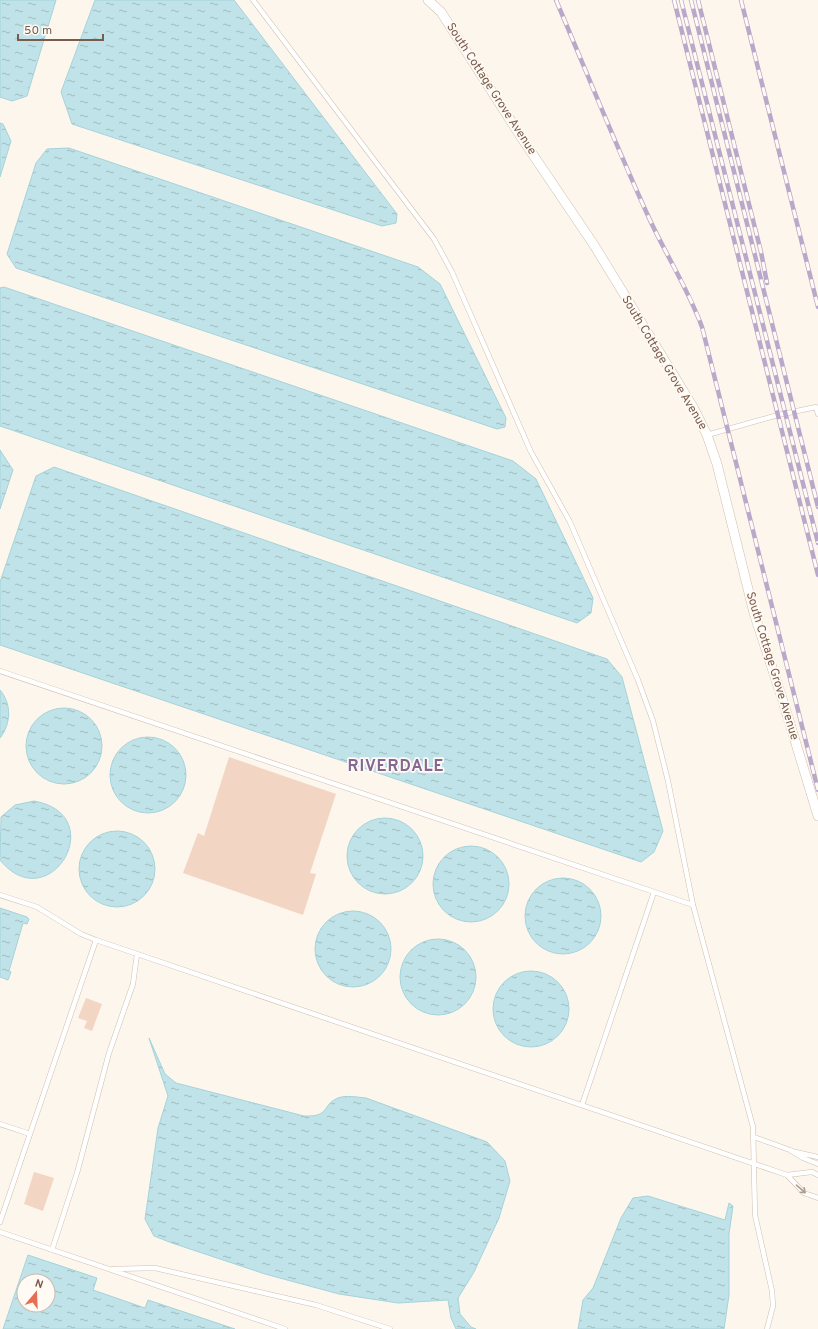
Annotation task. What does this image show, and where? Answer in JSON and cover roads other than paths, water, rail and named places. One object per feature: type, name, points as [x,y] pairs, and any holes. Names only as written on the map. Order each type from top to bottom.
[{"type":"street","name":"South Cottage Grove Avenue","points":[[428,0],[441,12],[523,140],[594,245],[693,407],[707,435],[717,464],[754,613],[784,701],[818,816]]},
{"type":"lane","points":[[253,0],[414,211],[434,240],[452,272],[531,452],[570,522],[638,680],[653,721],[668,781],[693,905],[753,1128],[755,1215],[772,1291],[773,1306],[767,1329]]},
{"type":"lane","points":[[707,435],[816,407],[818,414]]},
{"type":"lane","points":[[0,671],[693,905]]},
{"type":"lane","points":[[582,1105],[654,892]]},
{"type":"lane","points":[[0,895],[37,907],[81,934],[137,954],[786,1175],[812,1172],[818,1174]]},
{"type":"lane","points":[[0,1222],[96,940]]},
{"type":"lane","points":[[52,1250],[77,1173],[109,1053],[133,984],[137,954]]},
{"type":"lane","points":[[0,1124],[30,1134]]},
{"type":"lane","points":[[754,1137],[790,1150],[818,1157]]},
{"type":"lane","points":[[790,1150],[803,1158],[818,1164]]},
{"type":"lane","points":[[786,1175],[804,1193],[818,1198]]},
{"type":"lane","points":[[0,1232],[285,1329]]},
{"type":"lane","points":[[110,1270],[155,1268],[316,1305],[390,1329]]},
{"type":"water","points":[[0,0],[56,0],[27,96],[12,101],[0,97]]},
{"type":"water","points":[[95,0],[234,0],[397,214],[396,223],[382,226],[72,124],[61,92]]},
{"type":"water","points":[[0,123],[3,124],[11,141],[0,177]]},
{"type":"water","points":[[69,148],[418,267],[440,284],[506,418],[505,427],[497,429],[16,268],[7,254],[36,163],[47,149]]},
{"type":"water","points":[[4,287],[513,461],[536,479],[593,598],[591,613],[577,623],[0,426],[0,288]]},
{"type":"water","points":[[0,450],[13,470],[0,509]]},
{"type":"water","points":[[54,467],[607,659],[622,677],[663,831],[654,852],[641,862],[0,645],[0,582],[36,476]]},
{"type":"water","points":[[0,690],[7,701],[9,714],[6,727],[0,738]]},
{"type":"water","points":[[64,708],[79,711],[91,719],[99,731],[102,746],[99,761],[91,773],[79,781],[64,784],[49,781],[37,773],[29,761],[26,746],[29,731],[37,719],[49,711]]},
{"type":"water","points":[[148,737],[163,740],[175,748],[183,760],[186,775],[183,790],[175,802],[163,810],[148,813],[133,810],[121,802],[113,790],[110,775],[113,760],[121,748],[133,740]]},
{"type":"water","points":[[34,801],[57,810],[68,825],[70,842],[65,858],[53,871],[37,878],[19,875],[0,860],[1,817],[15,805]]},
{"type":"water","points":[[385,818],[400,821],[412,829],[420,841],[423,856],[420,871],[412,883],[400,891],[385,894],[370,891],[358,883],[350,871],[347,856],[350,841],[358,829],[370,821]]},
{"type":"water","points":[[117,831],[132,834],[144,842],[152,854],[155,869],[152,884],[144,896],[132,904],[117,907],[102,904],[90,896],[82,884],[79,869],[82,854],[90,842],[102,834]]},
{"type":"water","points":[[471,846],[486,849],[498,857],[506,869],[509,884],[506,899],[498,911],[486,919],[471,922],[456,919],[444,911],[436,899],[433,884],[436,869],[444,857],[456,849]]},
{"type":"water","points":[[556,878],[570,878],[584,884],[595,895],[601,909],[601,923],[598,931],[590,943],[584,948],[570,954],[556,954],[542,948],[531,937],[525,923],[525,909],[531,895],[542,884]]},
{"type":"water","points":[[0,908],[29,919],[27,924],[23,923],[9,971],[11,972],[8,980],[0,977]]},
{"type":"water","points":[[346,911],[360,911],[374,917],[385,928],[391,942],[391,956],[388,964],[380,976],[374,981],[360,987],[346,987],[332,981],[321,970],[315,956],[315,942],[321,928],[332,917]]},
{"type":"water","points":[[438,939],[453,942],[465,950],[473,962],[476,977],[473,992],[465,1004],[453,1012],[438,1015],[423,1012],[411,1004],[403,992],[400,977],[403,962],[411,950],[423,942]]},
{"type":"water","points":[[531,971],[546,974],[558,982],[566,994],[569,1009],[566,1024],[558,1036],[546,1044],[531,1047],[516,1044],[504,1036],[496,1024],[493,1009],[496,994],[504,982],[516,974]]},
{"type":"water","points":[[149,1038],[165,1074],[176,1083],[304,1116],[313,1116],[322,1113],[329,1104],[341,1097],[351,1096],[366,1098],[487,1142],[505,1161],[510,1181],[499,1218],[474,1272],[458,1298],[460,1314],[471,1327],[476,1329],[456,1329],[451,1318],[448,1300],[398,1303],[339,1294],[265,1274],[154,1236],[145,1219],[158,1128],[168,1096]]},
{"type":"water","points":[[648,1196],[725,1220],[729,1203],[733,1206],[729,1234],[729,1295],[724,1329],[578,1329],[583,1300],[593,1288],[621,1218],[633,1198]]},
{"type":"water","points":[[28,1255],[97,1278],[93,1290],[145,1308],[148,1300],[235,1329],[3,1329],[16,1291],[16,1313],[56,1313],[56,1273],[22,1273]]},
{"type":"railway","points":[[556,0],[637,191],[690,299],[702,327],[818,790]]},
{"type":"railway","points":[[674,0],[818,575]]},
{"type":"railway","points":[[681,0],[818,543]]},
{"type":"railway","points":[[691,0],[818,507]]},
{"type":"railway","points":[[698,0],[761,252],[767,283]]},
{"type":"railway","points":[[741,0],[818,307]]},
{"type":"district","name":"RIVERDALE","points":[[396,767]]}]
